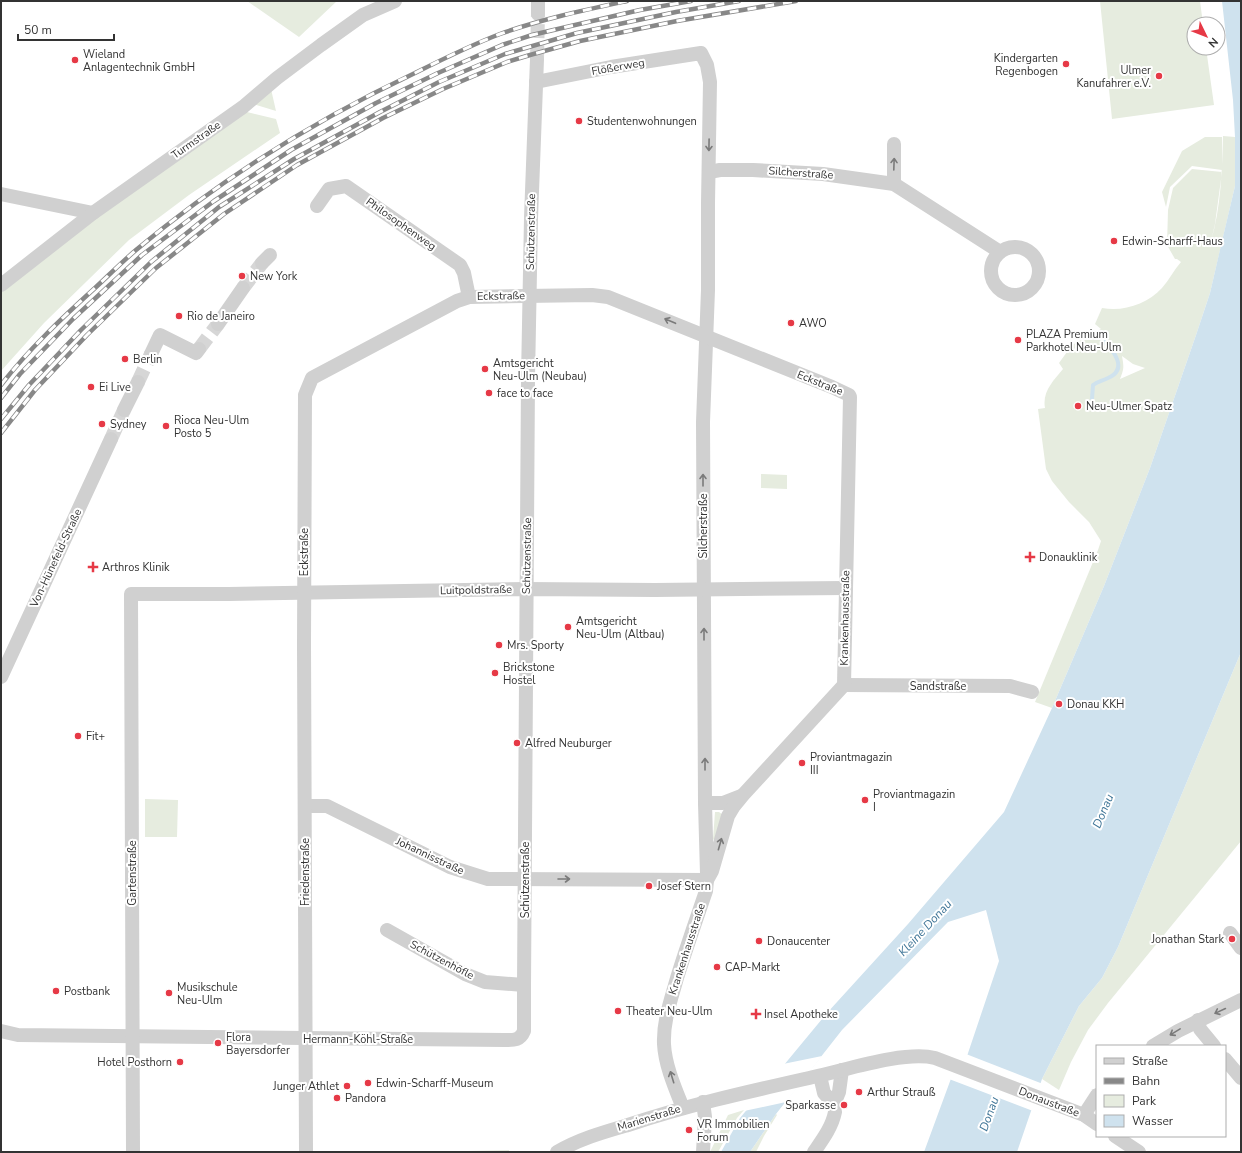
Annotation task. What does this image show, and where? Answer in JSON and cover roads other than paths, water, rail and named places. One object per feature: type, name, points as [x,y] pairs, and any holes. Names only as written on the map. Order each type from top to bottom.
[{"type":"street","name":"Turmstraße","points":[[1,285],[93,213],[243,107],[277,78],[333,36],[363,15],[395,1]]},
{"type":"street","name":"Flößerweg","points":[[536,82],[611,67],[701,53]]},
{"type":"street","name":"Silcherstraße","points":[[701,53],[707,65],[710,82],[708,290],[703,422],[703,589],[707,880]]},
{"type":"street","name":"Schützenstraße","points":[[507,1040],[517,1040],[523,1034],[526,589],[531,218],[537,59]]},
{"type":"street","points":[[894,144],[894,184]]},
{"type":"street","name":"Silcherstraße","points":[[709,172],[720,170],[752,170],[815,173],[894,184],[1000,252]]},
{"type":"street","name":"Philosophenweg","points":[[317,206],[329,189],[346,186],[460,266],[466,279],[469,297]]},
{"type":"street","points":[[1,194],[93,213]]},
{"type":"street","points":[[218,324],[243,288]]},
{"type":"street","name":"Eckstraße","points":[[304,592],[304,400],[312,378],[457,301],[469,297],[592,295],[608,297],[849,394],[850,402]]},
{"type":"street","points":[[151,354],[160,335],[196,353],[199,349]]},
{"type":"street","points":[[124,410],[138,382]]},
{"type":"street","name":"Krankenhausstraße","points":[[683,1108],[676,1092],[666,1058],[664,1045],[665,1023],[685,954],[706,891],[707,880],[712,870],[728,816],[743,795],[844,686],[850,402]]},
{"type":"street","name":"Von-Hünefeld-Straße","points":[[1,677],[111,439]]},
{"type":"street","name":"Luitpoldstraße","points":[[132,594],[229,594],[526,589],[845,588]]},
{"type":"street","name":"Friedenstraße","points":[[304,592],[306,1152]]},
{"type":"street","name":"Gartenstraße","points":[[132,594],[133,1152]]},
{"type":"street","name":"Sandstraße","points":[[844,686],[1010,686],[1032,692]]},
{"type":"street","name":"Krankenhausstraße","points":[[705,802],[724,803],[743,795]]},
{"type":"street","name":"Johannisstraße","points":[[305,806],[327,806],[450,867],[488,879],[707,880]]},
{"type":"street","name":"Schützenhöfle","points":[[387,930],[465,974],[485,982],[524,985]]},
{"type":"street","points":[[1230,933],[1241,948]]},
{"type":"street","points":[[1155,1045],[1198,1020],[1241,1000]]},
{"type":"street","points":[[1198,1020],[1200,1029],[1213,1045]]},
{"type":"street","name":"Hermann-Köhl-Straße","points":[[1,1031],[18,1035]]},
{"type":"street","name":"Hermann-Köhl-Straße","points":[[1,1038],[18,1035],[507,1040]]},
{"type":"street","name":"Donaustraße","points":[[842,1070],[914,1056],[929,1057],[1000,1082],[1084,1115],[1096,1123]]},
{"type":"street","points":[[1226,1060],[1241,1078]]},
{"type":"street","points":[[815,1077],[824,1093],[834,1104],[839,1092],[842,1070]]},
{"type":"street","name":"Marienstraße","points":[[557,1152],[594,1136],[703,1102],[842,1070]]},
{"type":"street","points":[[1084,1115],[1096,1097]]},
{"type":"street","points":[[703,1102],[705,1117],[703,1152]]},
{"type":"street","points":[[814,1152],[828,1132],[835,1112]]},
{"type":"street","points":[[1116,1137],[1139,1152]]},
{"type":"water","points":[[1222,1],[1241,1],[1241,652],[1118,947],[1102,978],[1079,1006],[1042,1079],[1017,1152],[924,1152],[956,1065],[963,1068],[999,961],[986,910],[948,922],[842,1030],[776,1114],[750,1152],[721,1152],[740,1118],[827,1013],[908,924],[1004,812],[1052,708],[1104,586],[1150,468],[1210,293],[1235,186],[1233,100],[1226,37],[1226,16],[1224,16]]},
{"type":"waterway","points":[[1092,399],[1093,385],[1114,374],[1118,365],[1115,354],[1103,340]]},
{"type":"tunnel","points":[[537,59],[538,14]]},
{"type":"tunnel","points":[[243,288],[262,263]]},
{"type":"tunnel","points":[[199,349],[218,324]]},
{"type":"tunnel","points":[[138,382],[151,354]]},
{"type":"tunnel","points":[[111,439],[124,410]]},
{"type":"railway","points":[[1,385],[46,334],[136,250],[201,199],[270,152],[341,110],[478,43],[500,34],[548,19],[627,1]]},
{"type":"railway","points":[[1,398],[20,374],[73,319],[142,255],[214,201],[291,150],[376,103],[438,73],[502,45],[532,35],[640,10],[691,1]]},
{"type":"railway","points":[[1,419],[29,385],[81,330],[151,262],[219,207],[294,159],[439,82],[505,54],[577,33],[676,12],[739,1]]},
{"type":"railway","points":[[1,433],[35,390],[87,335],[156,268],[224,214],[297,165],[383,118],[443,89],[507,62],[530,55],[580,41],[677,21],[796,1]]},
{"type":"place","name":"Wieland Anlagentechnik GmbH","points":[[75,60]]},
{"type":"place","name":"Kindergarten Regenbogen","points":[[1066,64]]},
{"type":"place","name":"Ulmer Kanufahrer e.V.","points":[[1159,76]]},
{"type":"place","name":"Studentenwohnungen","points":[[579,121]]},
{"type":"place","name":"Edwin-Scharff-Haus","points":[[1114,241]]},
{"type":"place","name":"New York","points":[[242,276]]},
{"type":"place","name":"Rio de Janeiro","points":[[179,316]]},
{"type":"place","name":"AWO","points":[[791,323]]},
{"type":"place","name":"PLAZA Premium Parkhotel Neu-Ulm","points":[[1018,340]]},
{"type":"place","name":"Berlin","points":[[125,359]]},
{"type":"place","name":"Amtsgericht Neu-Ulm (Neubau)","points":[[485,369]]},
{"type":"place","name":"Ei Live","points":[[91,387]]},
{"type":"place","name":"face to face","points":[[489,393]]},
{"type":"place","name":"Neu-Ulmer Spatz","points":[[1078,406]]},
{"type":"place","name":"Sydney","points":[[102,424]]},
{"type":"place","name":"Rioca Neu-Ulm Posto 5","points":[[166,426]]},
{"type":"place","name":"Donauklinik","points":[[1030,557]]},
{"type":"place","name":"Arthros Klinik","points":[[93,567]]},
{"type":"place","name":"Amtsgericht Neu-Ulm (Altbau)","points":[[568,627]]},
{"type":"place","name":"Mrs. Sporty","points":[[499,645]]},
{"type":"place","name":"Brickstone Hostel","points":[[495,673]]},
{"type":"place","name":"Donau KKH","points":[[1059,704]]},
{"type":"place","name":"Fit+","points":[[78,736]]},
{"type":"place","name":"Alfred Neuburger","points":[[517,743]]},
{"type":"place","name":"Proviantmagazin III","points":[[802,763]]},
{"type":"place","name":"Proviantmagazin I","points":[[865,800]]},
{"type":"place","name":"Josef Stern","points":[[649,886]]},
{"type":"place","name":"Jonathan Stark","points":[[1232,939]]},
{"type":"place","name":"Donaucenter","points":[[759,941]]},
{"type":"place","name":"CAP-Markt","points":[[717,967]]},
{"type":"place","name":"Postbank","points":[[56,991]]},
{"type":"place","name":"Musikschule Neu-Ulm","points":[[169,993]]},
{"type":"place","name":"Theater Neu-Ulm","points":[[618,1011]]},
{"type":"place","name":"Insel Apotheke","points":[[756,1014]]},
{"type":"place","name":"Flora Bayersdorfer","points":[[218,1043]]},
{"type":"place","name":"Hotel Posthorn","points":[[180,1062]]},
{"type":"place","name":"Edwin-Scharff-Museum","points":[[368,1083]]},
{"type":"place","name":"Junger Athlet","points":[[347,1086]]},
{"type":"place","name":"Arthur Strauß","points":[[859,1092]]},
{"type":"place","name":"Pandora","points":[[337,1098]]},
{"type":"place","name":"Sparkasse","points":[[844,1105]]},
{"type":"place","name":"VR Immobilien Forum","points":[[689,1130]]},
{"type":"water label","name":"Donau","points":[[1103,811]]},
{"type":"water label","name":"Kleine Donau","points":[[925,928]]},
{"type":"water label","name":"Donau","points":[[989,1114]]}]
